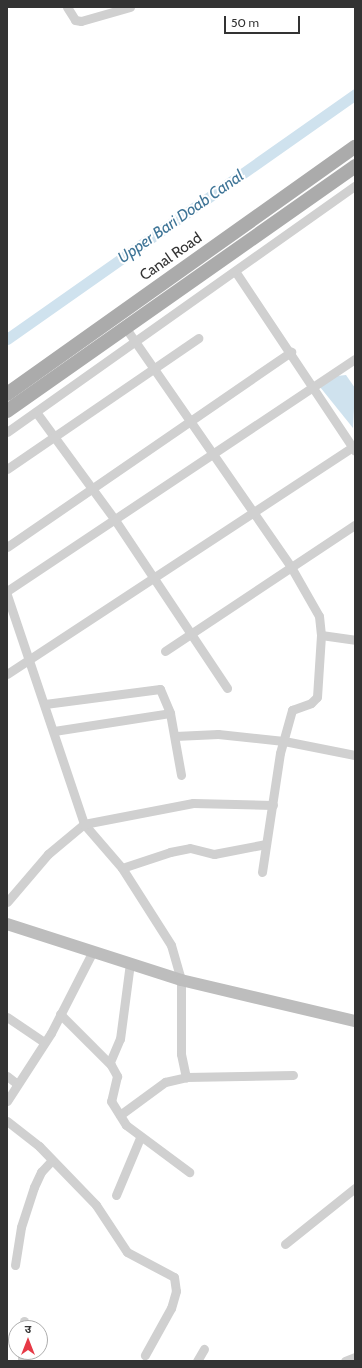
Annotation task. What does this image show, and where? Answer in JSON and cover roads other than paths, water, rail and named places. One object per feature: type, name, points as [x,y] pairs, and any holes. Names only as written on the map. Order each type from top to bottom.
[{"type":"main road","name":"Canal Road","points":[[7,394],[355,147]]},
{"type":"main road","name":"Canal Road","points":[[7,411],[355,166]]},
{"type":"street","points":[[67,7],[75,20],[81,21],[130,7]]},
{"type":"street","points":[[7,432],[355,186]]},
{"type":"street","points":[[7,674],[30,662],[254,513],[354,449],[311,389],[291,352],[235,271]]},
{"type":"street","points":[[126,328],[291,567],[319,616],[321,635],[317,697],[311,703],[292,710],[284,741],[262,872]]},
{"type":"street","points":[[7,469],[198,338]]},
{"type":"street","points":[[7,547],[291,352]]},
{"type":"street","points":[[7,591],[214,455],[355,359]]},
{"type":"street","points":[[36,412],[115,520],[153,580],[226,688]]},
{"type":"street","points":[[165,651],[355,525]]},
{"type":"street","points":[[7,595],[45,704],[84,824],[122,868],[171,945],[181,980],[181,1054],[186,1077]]},
{"type":"street","points":[[321,635],[355,640]]},
{"type":"street","points":[[45,704],[155,689],[164,692],[176,736],[181,775]]},
{"type":"street","points":[[54,731],[170,713]]},
{"type":"street","points":[[176,736],[218,734],[284,741],[355,756]]},
{"type":"street","points":[[7,902],[48,854],[84,824],[193,803],[273,805]]},
{"type":"street","points":[[122,868],[170,852],[190,848],[214,854],[266,844]]},
{"type":"street","points":[[7,924],[181,980],[355,1021]]},
{"type":"street","points":[[7,1101],[16,1083],[44,1042],[93,951]]},
{"type":"street","points":[[110,1062],[120,1039],[130,963]]},
{"type":"street","points":[[60,1014],[110,1062],[117,1076],[111,1101],[120,1115],[140,1138],[189,1172]]},
{"type":"street","points":[[7,1017],[44,1042]]},
{"type":"street","points":[[120,1115],[165,1082],[186,1077],[293,1075]]},
{"type":"street","points":[[7,1076],[16,1083]]},
{"type":"street","points":[[7,1120],[52,1160],[96,1205],[127,1252],[174,1277],[176,1291],[171,1308],[145,1354]]},
{"type":"street","points":[[116,1195],[140,1138]]},
{"type":"street","points":[[15,1265],[21,1227],[32,1193],[40,1172],[52,1160]]},
{"type":"street","points":[[285,1244],[355,1188]]},
{"type":"street","points":[[197,1361],[204,1349]]},
{"type":"street","points":[[345,1361],[355,1357]]},
{"type":"water","points":[[346,375],[355,388],[353,428],[320,387],[337,376]]},
{"type":"waterway","name":"Upper Bari Doab Canal","points":[[7,339],[355,94]]}]
